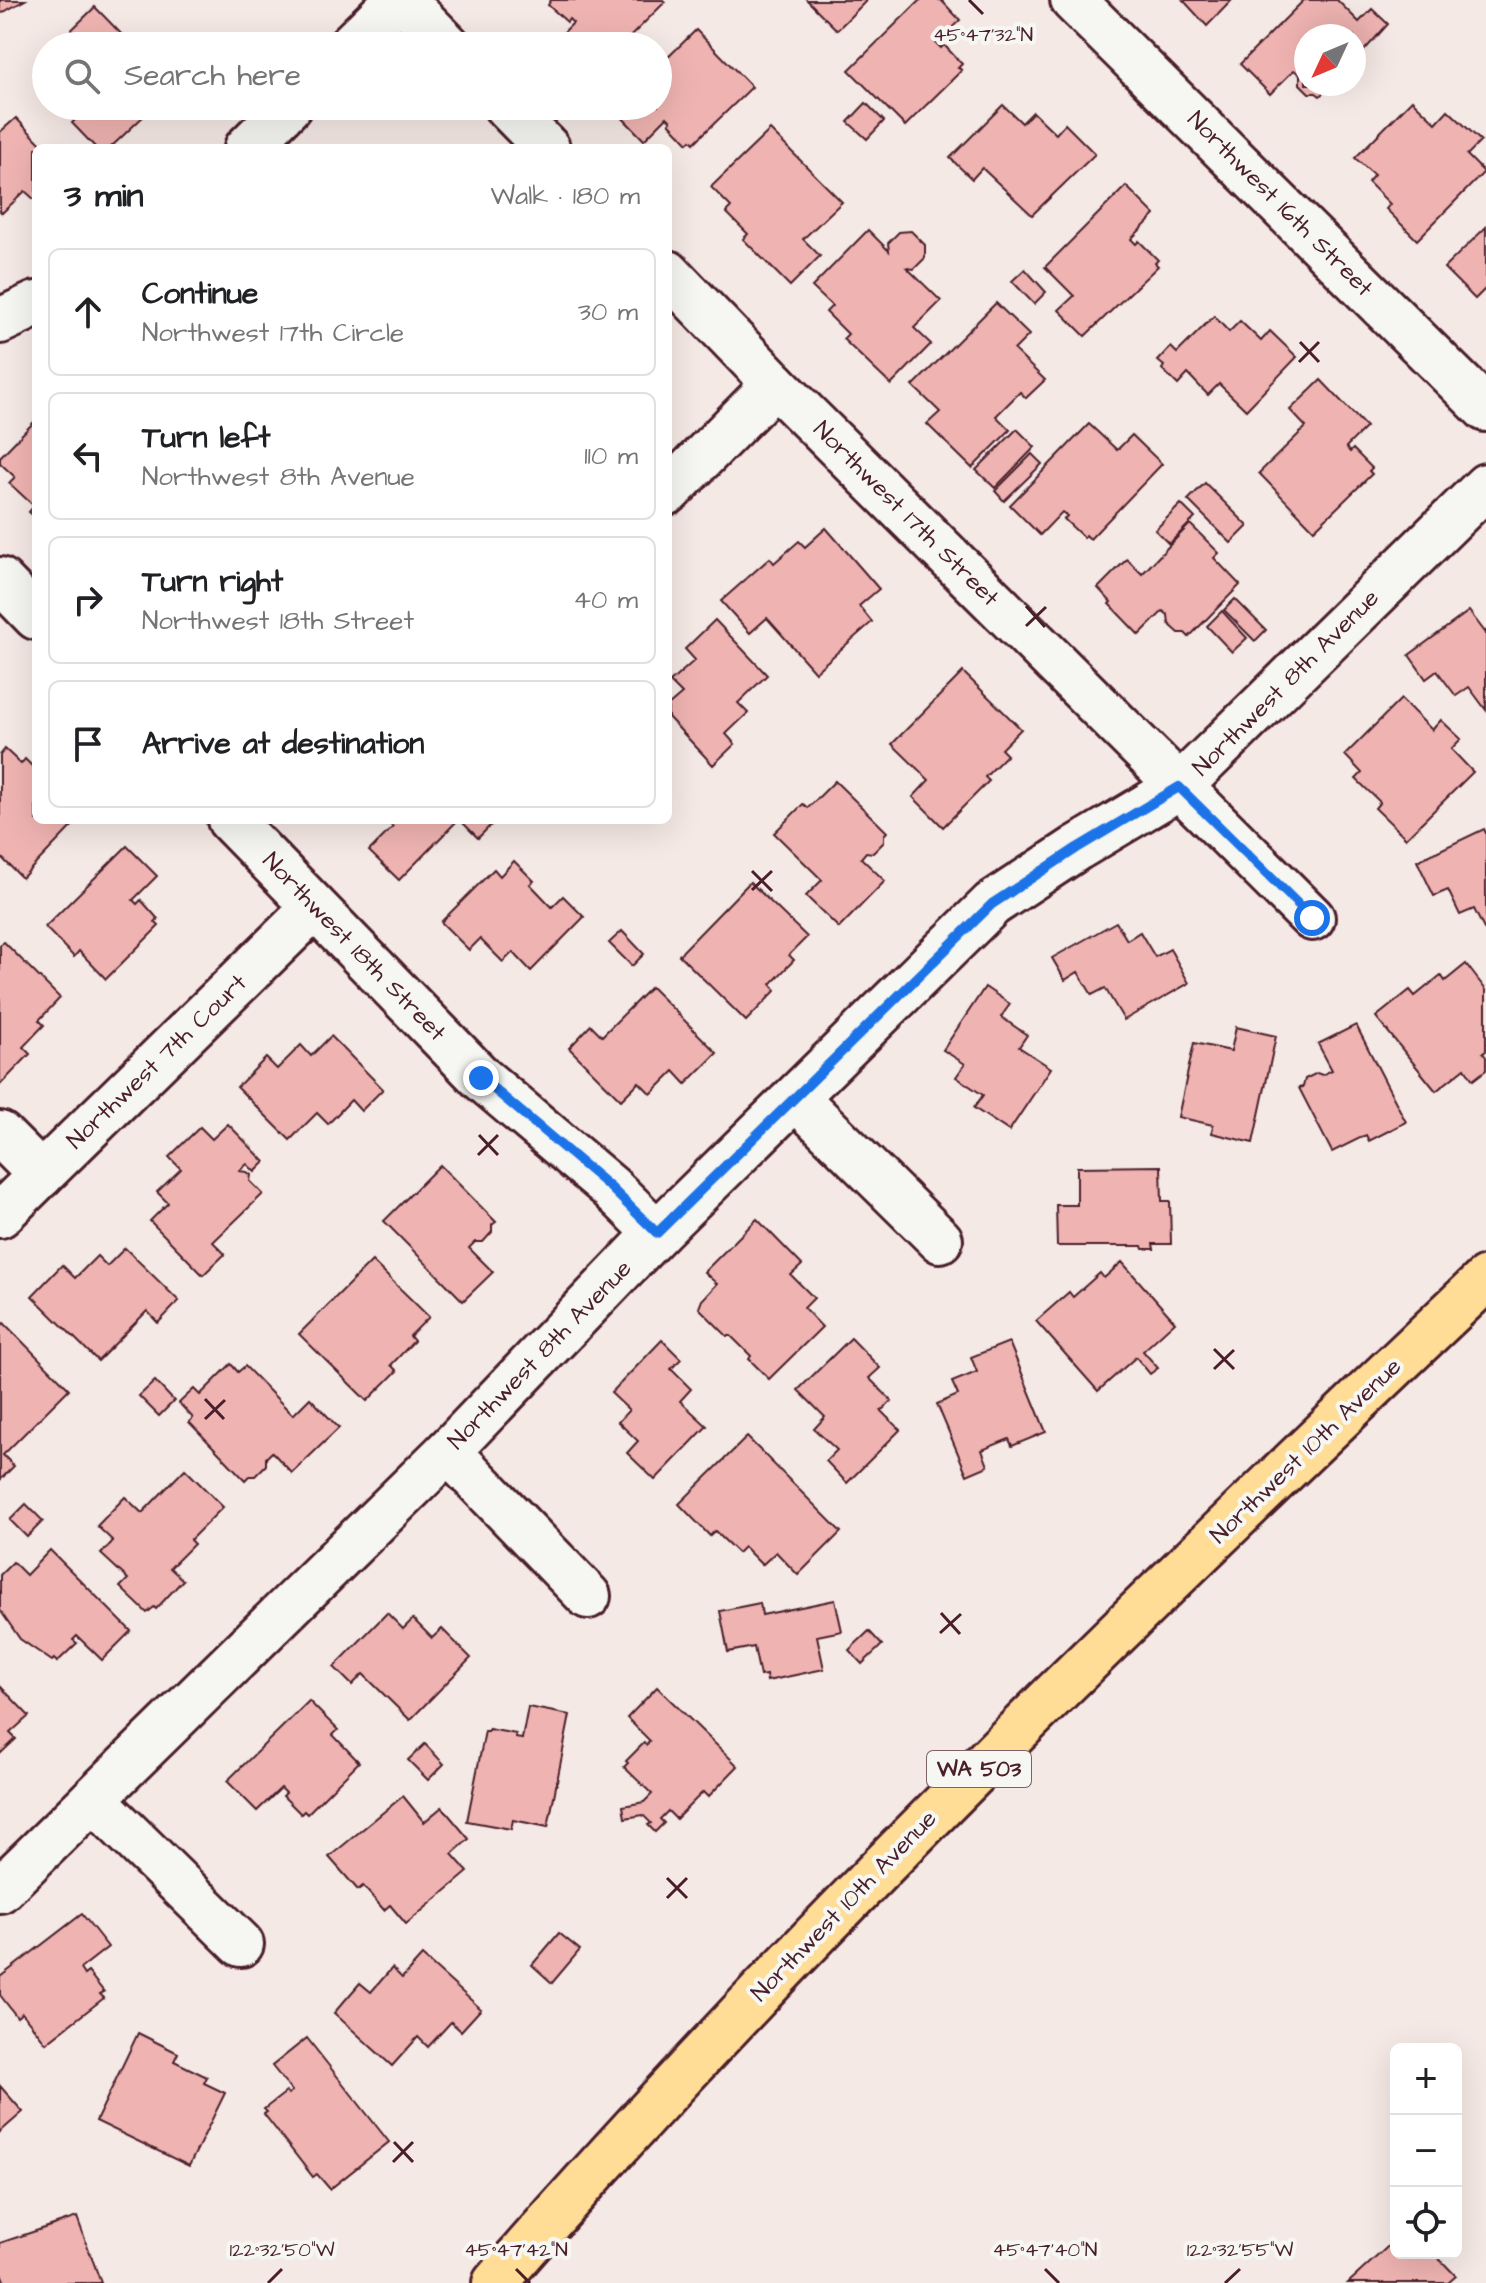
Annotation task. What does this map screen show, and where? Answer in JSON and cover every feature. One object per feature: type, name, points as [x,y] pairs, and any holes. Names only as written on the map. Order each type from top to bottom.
[{"type":"main road","name":"Northwest 10th Avenue","points":[[495,2283],[689,2068],[821,1928],[1033,1714],[1486,1279]]},
{"type":"street","points":[[364,32],[397,0]]},
{"type":"street","points":[[403,0],[434,32]]},
{"type":"street","name":"Northwest 16th Street","points":[[1073,0],[1486,409]]},
{"type":"street","points":[[251,144],[275,120]]},
{"type":"street","points":[[520,120],[543,144]]},
{"type":"street","name":"Northwest 17th Street","points":[[672,277],[775,384],[1312,918]]},
{"type":"street","points":[[0,321],[32,306]]},
{"type":"street","points":[[672,488],[775,384]]},
{"type":"street","name":"Northwest 8th Avenue","points":[[0,1890],[448,1451],[657,1233],[992,904],[1179,787],[1486,486]]},
{"type":"street","points":[[0,580],[32,613]]},
{"type":"street","name":"Northwest 18th Street","points":[[234,824],[481,1078],[610,1187],[657,1233]]},
{"type":"street","name":"Northwest 7th Court","points":[[0,1215],[314,908]]},
{"type":"street","points":[[796,1098],[940,1240]]},
{"type":"street","points":[[0,1134],[41,1175]]},
{"type":"street","points":[[448,1451],[588,1596]]},
{"type":"street","points":[[93,1799],[241,1944]]},
{"type":"building","points":[[0,0],[25,0],[0,14]]},
{"type":"building","points":[[551,0],[665,2],[635,32],[564,32],[573,23],[569,19],[567,22],[548,5]]},
{"type":"building","points":[[807,0],[867,0],[837,30]]},
{"type":"building","points":[[920,0],[941,0],[960,20],[936,43],[941,48],[944,45],[962,64],[958,68],[962,70],[905,126],[849,70]]},
{"type":"building","points":[[1183,0],[1232,0],[1207,26]]},
{"type":"building","points":[[1304,0],[1337,0],[1359,22],[1372,9],[1388,24],[1366,49],[1366,24],[1294,24],[1294,70],[1270,94],[1240,64]]},
{"type":"building","points":[[95,7],[119,32],[69,32]]},
{"type":"building","points":[[696,30],[752,87],[694,143],[691,140],[688,143],[669,123],[672,120],[672,53]]},
{"type":"building","points":[[1412,100],[1436,123],[1448,110],[1481,141],[1467,155],[1484,172],[1417,240],[1386,209],[1390,204],[1368,182],[1374,175],[1355,158]]},
{"type":"building","points":[[866,103],[884,121],[867,139],[848,122]]},
{"type":"building","points":[[1003,105],[1022,123],[1033,112],[1056,134],[1065,124],[1095,154],[1032,215],[982,168],[972,179],[950,158]]},
{"type":"building","points":[[16,118],[41,144],[32,144],[32,197],[25,191],[2,213],[0,211],[0,132]]},
{"type":"building","points":[[75,120],[140,120],[114,144],[92,144],[72,123]]},
{"type":"building","points":[[625,120],[664,120],[644,140]]},
{"type":"building","points":[[770,130],[842,202],[803,239],[820,256],[790,286],[743,239],[748,234],[726,212],[731,207],[711,187]]},
{"type":"building","points":[[1126,186],[1155,215],[1131,239],[1136,244],[1139,241],[1158,260],[1155,263],[1158,266],[1085,336],[1059,310],[1074,296],[1045,267]]},
{"type":"building","points":[[1486,227],[1486,288],[1475,299],[1444,268]]},
{"type":"building","points":[[868,230],[889,251],[888,243],[899,232],[911,231],[925,245],[925,258],[914,269],[907,268],[941,301],[914,328],[931,344],[891,385],[843,339],[848,334],[826,312],[832,306],[812,287]]},
{"type":"building","points":[[1025,269],[1046,292],[1034,304],[1012,281]]},
{"type":"building","points":[[996,303],[1029,335],[1014,350],[1045,380],[1026,398],[1020,392],[996,416],[1010,430],[972,468],[927,424],[940,412],[913,386]]},
{"type":"building","points":[[1214,316],[1229,332],[1240,321],[1261,341],[1270,331],[1297,357],[1246,410],[1219,384],[1208,395],[1188,374],[1178,385],[1158,361],[1171,347],[1177,353]]},
{"type":"building","points":[[1321,380],[1366,427],[1346,447],[1350,452],[1353,449],[1372,468],[1369,471],[1372,474],[1314,530],[1259,473],[1306,427],[1290,410]]},
{"type":"building","points":[[32,424],[32,504],[9,483],[15,477],[0,463],[0,457]]},
{"type":"building","points":[[1089,424],[1117,450],[1132,435],[1162,464],[1090,539],[1086,535],[1084,538],[1064,519],[1067,516],[1062,512],[1040,535],[1010,505]]},
{"type":"building","points":[[1017,429],[1035,447],[995,488],[976,470]]},
{"type":"building","points":[[1032,454],[1042,464],[1004,501],[995,491]]},
{"type":"building","points":[[1205,483],[1248,526],[1231,543],[1188,500]]},
{"type":"building","points":[[1181,504],[1195,518],[1169,544],[1155,530]]},
{"type":"building","points":[[1190,524],[1219,553],[1214,558],[1240,585],[1189,637],[1169,624],[1168,615],[1163,611],[1139,635],[1098,588],[1127,559],[1142,574]]},
{"type":"building","points":[[826,528],[879,589],[859,606],[872,622],[815,672],[767,618],[750,633],[721,601],[770,558],[774,563],[799,541],[805,547]]},
{"type":"building","points":[[1235,599],[1266,630],[1255,641],[1224,610]]},
{"type":"building","points":[[1222,611],[1247,638],[1232,652],[1207,626]]},
{"type":"building","points":[[1469,611],[1486,631],[1486,710],[1469,687],[1456,696],[1437,671],[1426,679],[1409,655]]},
{"type":"building","points":[[715,620],[767,675],[738,703],[748,713],[726,734],[735,744],[713,765],[672,721],[672,703],[682,694],[672,680],[695,660],[685,649]]},
{"type":"building","points":[[963,672],[1021,729],[1001,749],[1007,755],[985,777],[989,781],[943,827],[913,797],[929,780],[892,744]]},
{"type":"building","points":[[1401,699],[1432,730],[1441,720],[1461,739],[1451,749],[1473,772],[1406,838],[1375,808],[1380,802],[1356,779],[1362,773],[1345,755]]},
{"type":"building","points":[[5,749],[21,764],[25,759],[32,766],[32,824],[74,824],[22,878],[0,856],[0,755]]},
{"type":"building","points":[[835,781],[887,832],[884,842],[873,853],[866,852],[861,858],[885,881],[839,928],[806,896],[822,880],[774,833],[803,804],[808,808]]},
{"type":"building","points":[[390,824],[454,824],[399,880],[369,851],[393,827]]},
{"type":"building","points":[[464,824],[492,824],[478,838]]},
{"type":"building","points":[[1484,829],[1484,929],[1474,909],[1460,915],[1448,890],[1434,896],[1417,861]]},
{"type":"building","points":[[127,846],[157,876],[133,900],[137,904],[141,900],[158,919],[155,922],[159,926],[106,979],[79,951],[74,957],[45,927]]},
{"type":"building","points":[[514,861],[534,881],[530,884],[552,907],[563,896],[584,917],[531,971],[513,952],[503,962],[480,939],[469,950],[441,922],[494,869],[500,876]]},
{"type":"building","points":[[750,882],[807,937],[789,955],[794,960],[771,984],[776,990],[746,1021],[679,955]]},
{"type":"building","points":[[1116,922],[1127,940],[1140,932],[1155,957],[1170,949],[1189,983],[1124,1020],[1105,988],[1092,995],[1078,972],[1065,980],[1052,958]]},
{"type":"building","points":[[622,931],[644,954],[632,966],[609,943]]},
{"type":"building","points":[[4,942],[60,998],[39,1020],[44,1025],[23,1047],[30,1054],[0,1085],[0,945]]},
{"type":"building","points":[[1466,964],[1486,990],[1486,1051],[1483,1053],[1486,1070],[1473,1080],[1465,1068],[1436,1091],[1376,1017],[1410,990],[1415,996],[1441,975],[1445,981]]},
{"type":"building","points":[[651,987],[717,1053],[686,1084],[674,1071],[651,1094],[639,1082],[621,1100],[569,1048],[591,1025],[602,1036]]},
{"type":"building","points":[[985,987],[1010,1004],[1001,1017],[1027,1035],[1019,1047],[1051,1068],[1009,1131],[974,1108],[983,1095],[956,1077],[965,1064],[943,1050]]},
{"type":"building","points":[[1356,1025],[1406,1122],[1369,1141],[1366,1135],[1332,1152],[1299,1088],[1303,1087],[1305,1079],[1332,1070],[1318,1044]]},
{"type":"building","points":[[1236,1027],[1276,1036],[1253,1143],[1212,1133],[1213,1125],[1178,1117],[1194,1043],[1231,1051]]},
{"type":"building","points":[[331,1036],[383,1089],[361,1111],[351,1100],[328,1124],[317,1113],[290,1140],[237,1087],[266,1058],[277,1069],[301,1045],[311,1056]]},
{"type":"building","points":[[228,1124],[265,1162],[255,1172],[247,1164],[239,1171],[251,1175],[250,1181],[263,1194],[213,1242],[225,1254],[203,1275],[150,1221],[168,1203],[157,1192],[181,1169],[169,1157],[200,1127],[212,1139]]},
{"type":"building","points":[[440,1165],[496,1222],[483,1242],[475,1242],[469,1248],[493,1272],[463,1301],[384,1221]]},
{"type":"building","points":[[1161,1166],[1162,1201],[1170,1201],[1171,1244],[1153,1244],[1154,1249],[1143,1249],[1142,1246],[1057,1246],[1056,1205],[1077,1205],[1077,1167]]},
{"type":"building","points":[[757,1219],[802,1265],[791,1275],[814,1298],[804,1308],[822,1327],[769,1379],[749,1359],[751,1356],[699,1308],[717,1284],[704,1272]]},
{"type":"building","points":[[125,1248],[179,1301],[158,1323],[147,1311],[98,1361],[32,1296],[62,1265],[75,1278],[97,1256],[107,1266]]},
{"type":"building","points":[[372,1261],[429,1317],[410,1336],[414,1341],[391,1365],[397,1371],[367,1401],[299,1334]]},
{"type":"building","points":[[1122,1262],[1175,1322],[1143,1351],[1158,1368],[1150,1374],[1136,1357],[1098,1391],[1036,1321],[1069,1292],[1073,1297],[1100,1273],[1104,1278]]},
{"type":"building","points":[[4,1323],[69,1389],[3,1455],[14,1466],[0,1480],[0,1327]]},
{"type":"building","points":[[851,1338],[880,1368],[869,1378],[892,1401],[881,1411],[900,1430],[847,1483],[826,1461],[837,1450],[814,1429],[825,1417],[798,1390]]},
{"type":"building","points":[[662,1340],[681,1359],[671,1369],[691,1389],[680,1401],[707,1426],[655,1480],[627,1453],[638,1441],[618,1422],[629,1410],[611,1393]]},
{"type":"building","points":[[1009,1342],[1046,1432],[1012,1446],[1009,1439],[982,1450],[988,1466],[967,1475],[937,1404],[958,1395],[952,1382],[977,1372],[971,1357]]},
{"type":"building","points":[[231,1364],[238,1372],[245,1366],[293,1415],[310,1398],[339,1428],[292,1473],[272,1452],[266,1458],[266,1465],[255,1476],[245,1480],[189,1422],[193,1418],[179,1403],[194,1389],[200,1395]]},
{"type":"building","points":[[155,1381],[174,1401],[159,1416],[139,1396]]},
{"type":"building","points":[[747,1437],[841,1532],[798,1575],[776,1552],[762,1565],[744,1547],[738,1553],[715,1531],[710,1536],[679,1504]]},
{"type":"building","points":[[185,1469],[223,1507],[190,1540],[194,1544],[170,1568],[183,1580],[156,1609],[154,1607],[147,1613],[120,1587],[128,1579],[101,1554],[113,1541],[97,1526],[125,1497],[142,1513]]},
{"type":"building","points":[[26,1504],[43,1521],[27,1537],[10,1520]]},
{"type":"building","points":[[50,1550],[131,1631],[102,1660],[77,1636],[73,1640],[77,1643],[57,1662],[52,1661],[20,1639],[0,1610],[0,1575],[13,1562],[26,1575]]},
{"type":"building","points":[[835,1600],[842,1631],[817,1636],[824,1669],[767,1681],[766,1675],[760,1676],[754,1647],[728,1652],[720,1611],[760,1603],[762,1615]]},
{"type":"building","points":[[387,1613],[403,1629],[413,1619],[432,1638],[442,1629],[471,1658],[410,1720],[363,1674],[352,1685],[334,1667]]},
{"type":"building","points":[[869,1631],[882,1645],[862,1664],[849,1650]]},
{"type":"building","points":[[0,1686],[29,1716],[10,1733],[16,1739],[0,1754]]},
{"type":"building","points":[[657,1687],[738,1766],[708,1797],[703,1792],[676,1819],[668,1811],[660,1819],[664,1823],[655,1832],[643,1815],[625,1818],[623,1806],[644,1802],[652,1794],[624,1767],[644,1743],[646,1745],[650,1741],[627,1718]]},
{"type":"building","points":[[309,1701],[338,1730],[333,1735],[359,1762],[307,1814],[304,1811],[301,1814],[283,1796],[286,1793],[281,1788],[257,1811],[227,1781]]},
{"type":"building","points":[[528,1707],[570,1715],[548,1827],[513,1820],[511,1829],[467,1821],[485,1731],[516,1734],[515,1738],[522,1739]]},
{"type":"building","points":[[425,1744],[444,1764],[428,1780],[408,1760]]},
{"type":"building","points":[[403,1796],[424,1822],[442,1807],[469,1839],[452,1854],[468,1872],[406,1924],[390,1905],[384,1910],[363,1886],[358,1890],[329,1857]]},
{"type":"building","points":[[82,1914],[108,1947],[80,1969],[84,1975],[88,1972],[104,1992],[100,1994],[104,1998],[46,2043],[22,2013],[17,2017],[0,1995],[0,1977]]},
{"type":"building","points":[[559,1933],[580,1950],[552,1983],[532,1965]]},
{"type":"building","points":[[422,1956],[481,2009],[461,2031],[451,2022],[428,2047],[418,2037],[392,2066],[334,2013],[360,1983],[371,1992],[392,1968],[402,1978]]},
{"type":"building","points":[[138,2033],[178,2053],[174,2061],[207,2077],[204,2083],[225,2093],[189,2166],[96,2121]]},
{"type":"building","points":[[307,2038],[389,2142],[330,2189],[317,2174],[313,2177],[264,2114],[267,2112],[264,2109],[286,2092],[292,2091],[272,2066]]},
{"type":"building","points":[[0,2086],[23,2112],[0,2132]]},
{"type":"building","points":[[77,2217],[101,2283],[5,2283],[0,2270],[0,2243]]},
{"type":"building","points":[[1390,2244],[1390,2259],[1440,2259],[1456,2276],[1448,2283],[1348,2283]]},
{"type":"route","points":[[481,1078],[610,1187],[657,1233],[992,904],[1179,787],[1312,918]]}]
